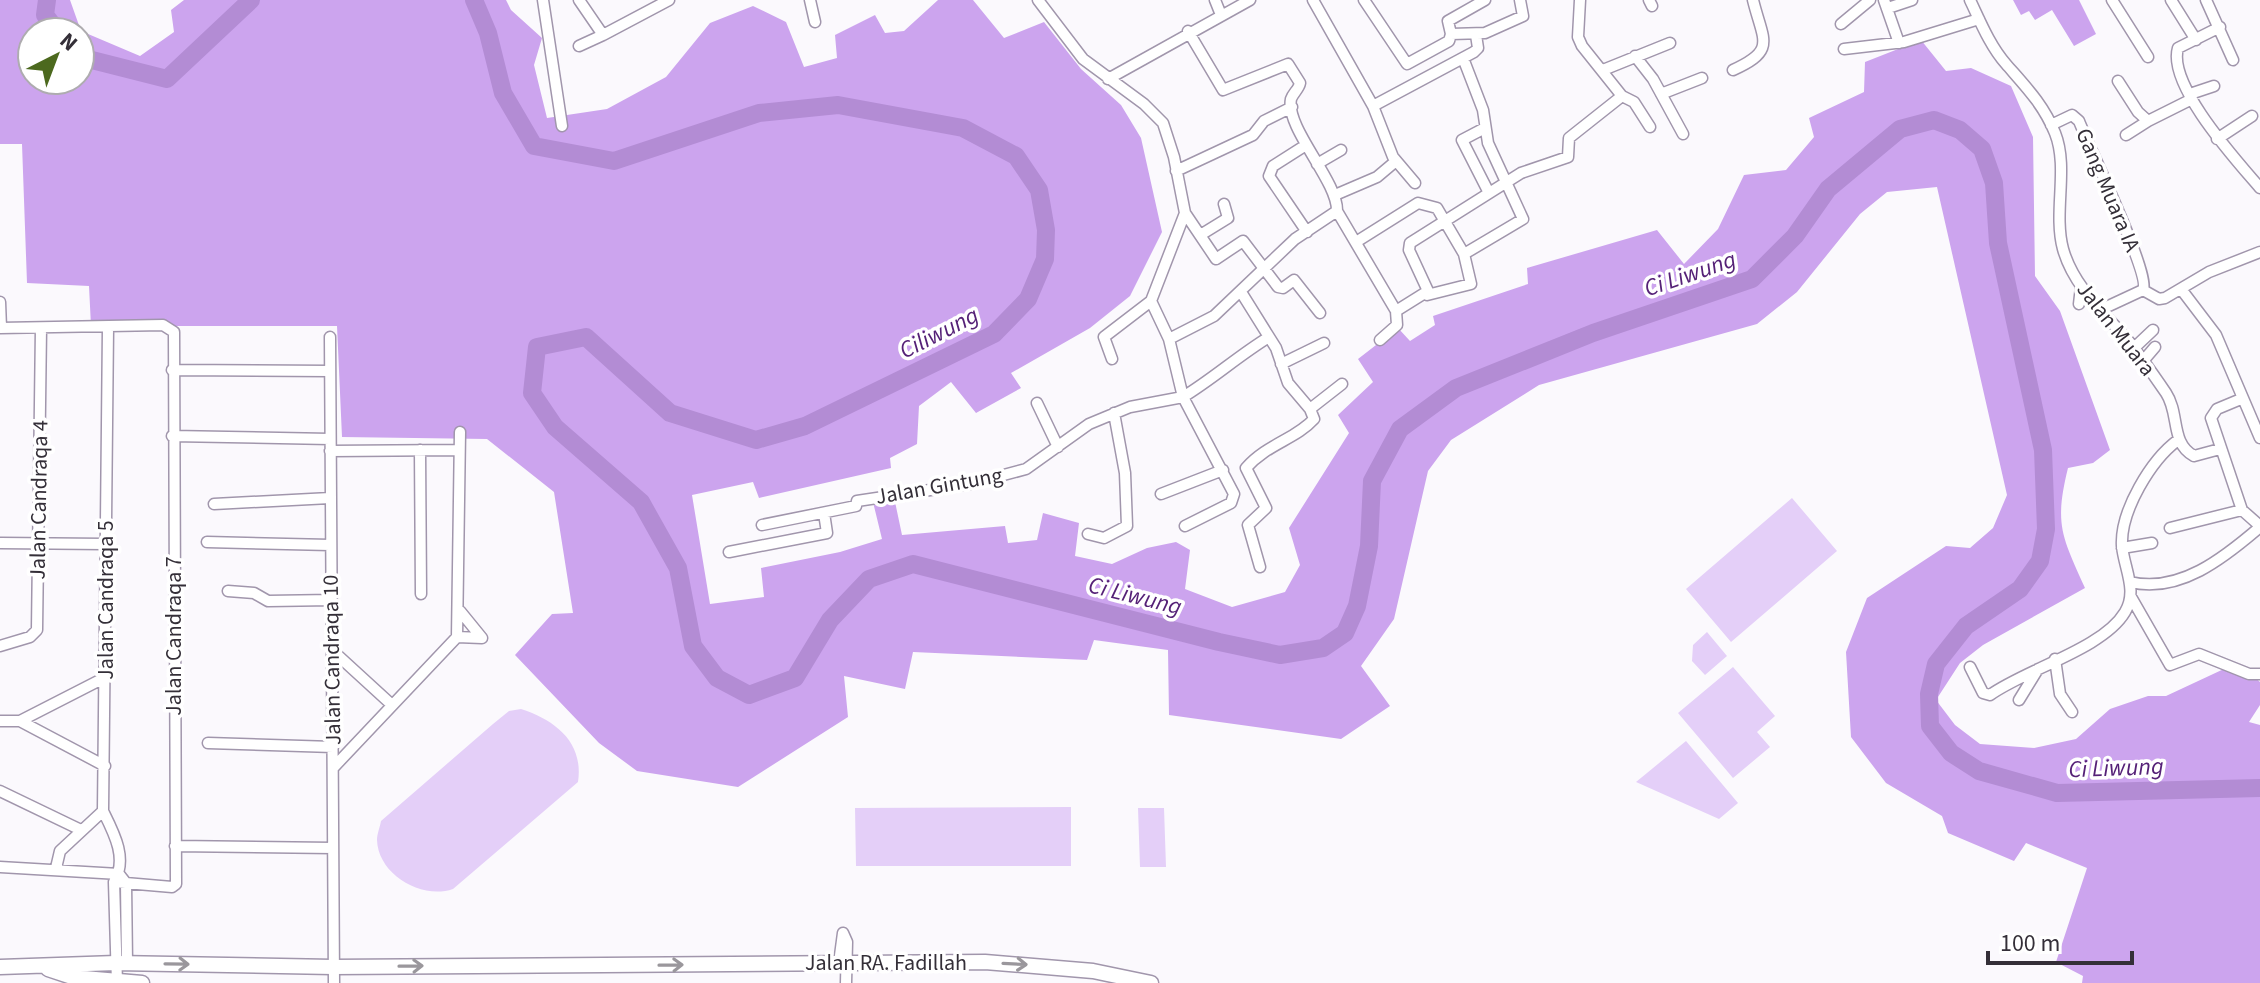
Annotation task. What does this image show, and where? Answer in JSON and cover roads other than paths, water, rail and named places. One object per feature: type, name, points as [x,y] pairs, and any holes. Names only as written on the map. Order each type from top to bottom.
[{"type":"main road","name":"Jalan RA. Fadillah","points":[[0,967],[43,968],[122,963],[333,967],[1019,963],[1093,971],[1151,983]]},
{"type":"main road","points":[[94,981],[95,964]]},
{"type":"main road","name":"Jalan RA. Fadillah","points":[[43,968],[94,981],[142,983]]},
{"type":"street","points":[[543,0],[562,126]]},
{"type":"street","points":[[579,0],[603,35]]},
{"type":"street","points":[[579,46],[669,0]]},
{"type":"street","points":[[810,0],[815,22]]},
{"type":"street","points":[[1038,0],[1083,59],[1144,104],[1163,123],[1185,213],[1216,259],[1243,241],[1263,270],[1281,288],[1296,282],[1320,313]]},
{"type":"street","points":[[1215,0],[1221,15]]},
{"type":"street","points":[[1108,79],[1188,31],[1250,0]]},
{"type":"street","points":[[1313,0],[1373,106],[1396,161],[1415,183]]},
{"type":"street","points":[[1364,0],[1407,64],[1449,41],[1448,21],[1485,0]]},
{"type":"street","points":[[1451,34],[1476,35],[1523,16],[1520,0]]},
{"type":"street","points":[[1580,0],[1578,37],[1589,56],[1622,96],[1634,102],[1650,127]]},
{"type":"street","points":[[1733,70],[1757,59],[1761,52],[1763,42],[1753,0]]},
{"type":"street","points":[[1841,24],[1870,0]]},
{"type":"street","points":[[1899,43],[1886,4],[1912,0]]},
{"type":"street","name":"Jalan Muara","points":[[1970,0],[2006,65],[2035,94],[2051,125],[2060,154],[2063,247],[2081,287],[2134,348],[2173,404],[2178,440]]},
{"type":"street","points":[[2112,0],[2148,57]]},
{"type":"street","points":[[2171,0],[2196,40]]},
{"type":"street","points":[[2206,0],[2233,60]]},
{"type":"street","points":[[1844,49],[1899,43],[1979,19]]},
{"type":"street","points":[[2220,27],[2177,54],[2191,97],[2217,139],[2260,188]]},
{"type":"street","points":[[1188,31],[1223,90],[1288,64],[1301,85],[1291,99],[1306,145],[1335,195],[1337,211],[1396,311],[1397,325],[1380,340]]},
{"type":"street","points":[[1373,106],[1478,48],[1476,35]]},
{"type":"street","points":[[1603,70],[1670,43]]},
{"type":"street","points":[[1635,56],[1683,134]]},
{"type":"street","points":[[1463,58],[1483,110],[1483,129],[1523,219],[1464,254]]},
{"type":"street","points":[[1661,94],[1702,78]]},
{"type":"street","points":[[2118,81],[2138,112],[2148,121]]},
{"type":"street","points":[[2126,135],[2214,86]]},
{"type":"street","points":[[1427,295],[1428,286],[1408,246],[1508,181],[1568,157],[1569,138],[1622,96]]},
{"type":"street","points":[[1176,171],[1253,135],[1264,121],[1292,107]]},
{"type":"street","name":"Gang Muara IA","points":[[2051,125],[2072,115],[2079,121],[2129,234],[2146,282],[2143,290]]},
{"type":"street","points":[[2217,139],[2252,116]]},
{"type":"street","points":[[1483,129],[1462,140],[1489,193]]},
{"type":"street","points":[[1306,145],[1273,166],[1269,176],[1307,232]]},
{"type":"street","points":[[1317,164],[1341,150]]},
{"type":"street","points":[[1335,195],[1377,177],[1396,161]]},
{"type":"street","points":[[1356,242],[1418,203],[1437,208],[1445,220],[1464,254],[1471,284],[1427,295],[1396,311]]},
{"type":"street","points":[[1202,234],[1228,218],[1224,204]]},
{"type":"street","points":[[1169,339],[1214,316],[1307,232],[1337,211]]},
{"type":"street","points":[[1112,359],[1104,337],[1151,301],[1185,213]]},
{"type":"street","points":[[2100,310],[2143,290],[2159,299],[2209,272],[2260,252]]},
{"type":"street","points":[[2079,304],[2081,287]]},
{"type":"street","points":[[2181,289],[2216,335],[2241,399],[2256,420],[2260,438]]},
{"type":"street","points":[[1241,292],[1269,337],[1288,383],[1310,409],[1313,421],[1266,447],[1246,468],[1266,508],[1248,525],[1260,567]]},
{"type":"street","points":[[1151,301],[1169,339],[1183,397],[1223,470],[1234,500],[1185,526]]},
{"type":"street","points":[[0,302],[0,328],[108,328]]},
{"type":"street","name":"Jalan Candraqa 7","points":[[108,328],[169,327],[174,332],[173,887],[120,877]]},
{"type":"street","name":"Jalan Candraqa 4","points":[[0,646],[30,637],[37,630],[41,328]]},
{"type":"street","name":"Jalan Candraqa 5","points":[[108,328],[103,811],[118,843],[122,963],[117,983]]},
{"type":"street","points":[[2134,348],[2153,330]]},
{"type":"street","name":"Jalan Candraqa 10","points":[[330,337],[334,983]]},
{"type":"street","name":"Jalan Gintung","points":[[762,525],[856,506],[857,501],[970,484],[1018,472],[1036,464],[1089,424],[1114,413],[1183,397],[1218,376],[1234,358],[1269,337]]},
{"type":"street","points":[[1281,364],[1324,343]]},
{"type":"street","points":[[2143,361],[2155,347]]},
{"type":"street","points":[[172,370],[330,371]]},
{"type":"street","points":[[1310,409],[1342,384]]},
{"type":"street","points":[[2130,582],[2155,587],[2168,584],[2219,558],[2259,523],[2242,510],[2211,416],[2217,409],[2241,399]]},
{"type":"street","points":[[1037,403],[1058,447]]},
{"type":"street","points":[[1088,534],[1104,538],[1127,526],[1125,473],[1114,413]]},
{"type":"street","points":[[333,768],[457,637],[460,611],[460,432]]},
{"type":"street","points":[[172,436],[330,439]]},
{"type":"street","points":[[1970,667],[1986,696],[2102,634],[2126,611],[2131,597],[2122,548],[2126,524],[2150,466],[2178,440],[2191,455],[2220,449]]},
{"type":"street","points":[[420,450],[421,594]]},
{"type":"street","points":[[330,451],[459,450]]},
{"type":"street","points":[[1161,494],[1223,470]]},
{"type":"street","points":[[214,504],[330,498]]},
{"type":"street","points":[[2170,528],[2242,510]]},
{"type":"street","points":[[729,552],[827,533],[824,513]]},
{"type":"street","points":[[207,542],[330,545]]},
{"type":"street","points":[[0,543],[105,544]]},
{"type":"street","points":[[2122,548],[2152,543]]},
{"type":"street","points":[[228,591],[254,593],[265,600],[332,600]]},
{"type":"street","points":[[2131,597],[2170,665],[2199,654],[2249,674],[2260,674]]},
{"type":"street","points":[[457,637],[482,638],[460,611]]},
{"type":"street","points":[[333,651],[392,705]]},
{"type":"street","points":[[2055,659],[2060,694],[2072,712]]},
{"type":"street","points":[[2019,700],[2042,665]]},
{"type":"street","points":[[0,721],[20,721],[106,677]]},
{"type":"street","points":[[20,721],[105,766]]},
{"type":"street","points":[[208,743],[333,747]]},
{"type":"street","points":[[0,791],[81,830]]},
{"type":"street","points":[[56,868],[58,854],[103,811]]},
{"type":"street","points":[[175,846],[333,848]]},
{"type":"street","points":[[0,867],[56,868],[120,877]]},
{"type":"street","points":[[843,963],[846,983]]},
{"type":"waterway","name":"Ciliwung","points":[[46,16],[47,0]]},
{"type":"waterway","name":"Ciliwung","points":[[96,61],[167,79],[251,0]]},
{"type":"waterway","name":"Ci Liwung","points":[[474,0],[488,33],[503,93],[534,146],[614,161],[759,113],[838,105],[963,128],[1016,156],[1039,190],[1046,230],[1045,259],[1028,299],[994,334],[805,426],[756,440],[670,413],[586,337],[537,347],[532,393],[555,427],[641,502],[678,568],[693,646],[717,678],[749,695],[795,678],[830,620],[869,579],[913,564],[1280,655],[1323,648],[1345,633],[1357,606],[1369,546],[1372,481],[1400,429],[1456,388],[1593,333],[1752,279],[1795,236],[1828,189],[1900,129],[1934,120],[1960,130],[1982,149],[1994,183],[1998,243],[2043,450],[2046,529],[2040,561],[2020,589],[1966,626],[1936,664],[1929,694],[1930,726],[1951,753],[1979,771],[2057,793],[2260,788]]}]
